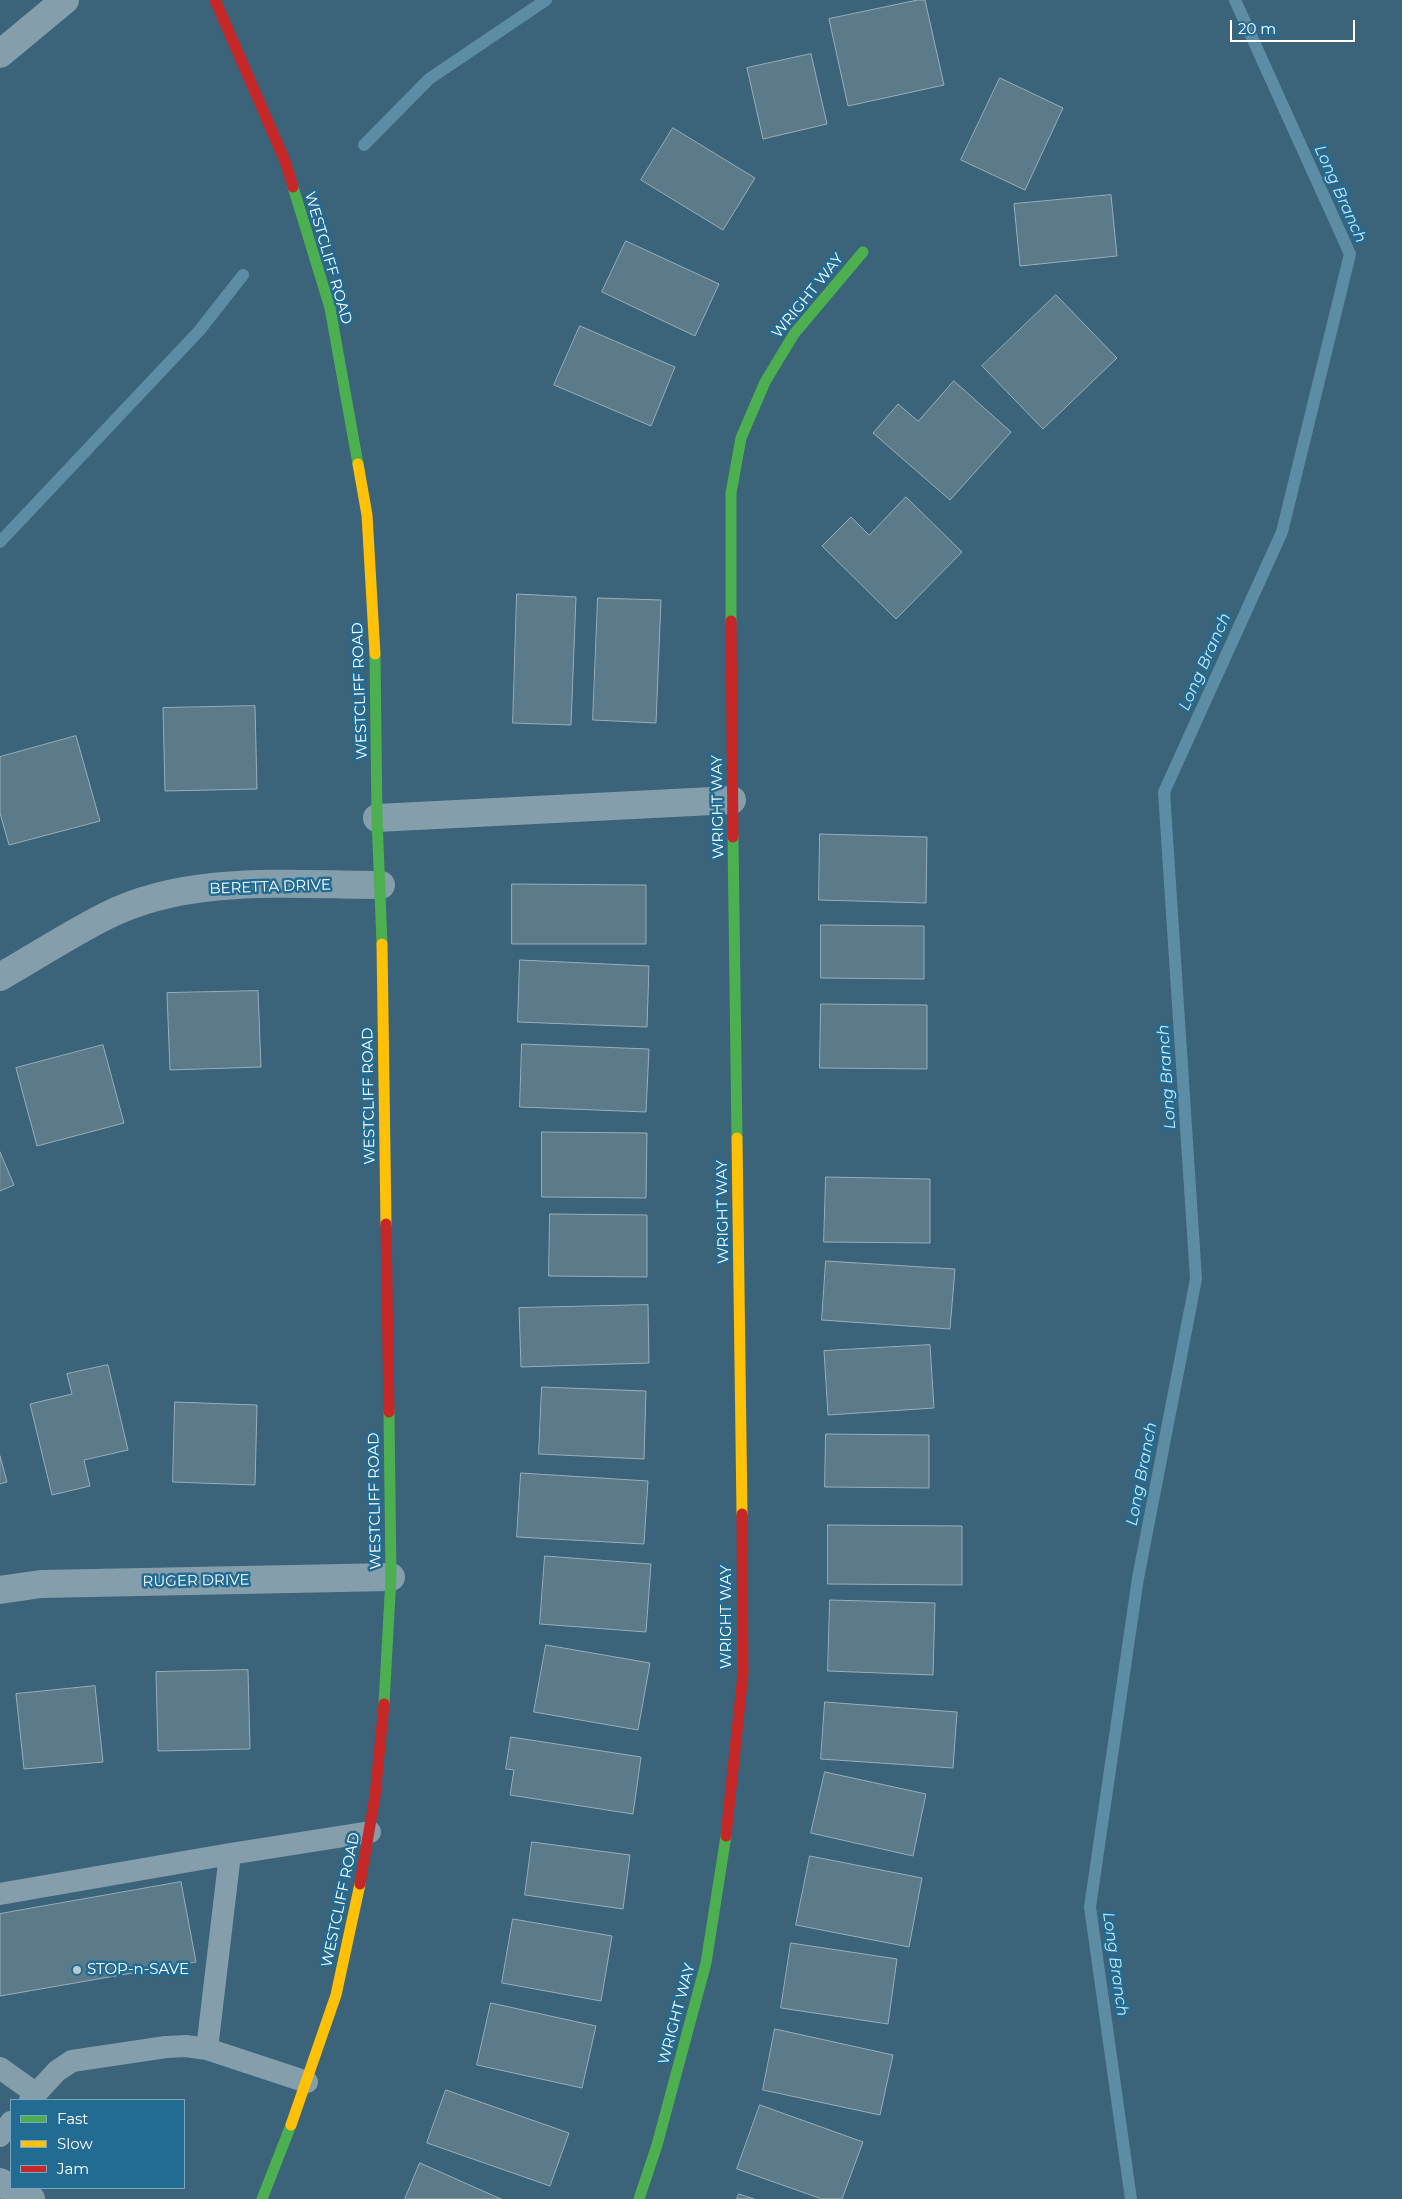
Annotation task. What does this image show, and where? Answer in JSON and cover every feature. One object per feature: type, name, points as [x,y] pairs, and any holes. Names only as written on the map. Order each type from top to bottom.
[{"type":"street","points":[[0,54],[65,0]]},
{"type":"street","name":"WESTCLIFF ROAD","points":[[215,0],[285,162],[330,308],[367,515],[376,673],[377,818],[380,885],[392,1577],[386,1688],[370,1832],[336,1995],[307,2082],[262,2199]]},
{"type":"street","name":"WRIGHT WAY","points":[[639,2199],[657,2145],[706,1963],[726,1838],[743,1674],[741,1388],[732,800],[731,492],[741,438],[765,382],[794,334],[863,252]]},
{"type":"street","points":[[377,818],[732,800]]},
{"type":"street","name":"BERETTA DRIVE","points":[[0,977],[106,915],[172,894],[240,886],[380,885]]},
{"type":"street","name":"RUGER DRIVE","points":[[0,1590],[41,1584],[392,1577]]},
{"type":"street","points":[[13,2189],[31,2199]]},
{"type":"lane","points":[[0,1894],[370,1832]]},
{"type":"lane","points":[[207,2049],[230,1854]]},
{"type":"lane","points":[[0,2068],[32,2097],[57,2071],[72,2062],[166,2047],[186,2046],[207,2049],[307,2082]]},
{"type":"lane","points":[[0,2136],[10,2123]]},
{"type":"building","points":[[925,0],[944,85],[848,106],[829,19]]},
{"type":"building","points":[[811,54],[827,124],[763,139],[747,68]]},
{"type":"building","points":[[1000,78],[1063,108],[1025,190],[961,160]]},
{"type":"building","points":[[673,128],[755,178],[723,230],[641,180]]},
{"type":"building","points":[[1111,195],[1117,256],[1020,266],[1014,204]]},
{"type":"building","points":[[626,241],[719,284],[695,336],[602,292]]},
{"type":"building","points":[[1056,295],[1117,358],[1043,429],[982,366]]},
{"type":"building","points":[[580,326],[675,367],[651,426],[554,385]]},
{"type":"building","points":[[954,381],[1011,432],[950,500],[873,433],[898,404],[918,421]]},
{"type":"building","points":[[906,497],[962,552],[896,619],[822,546],[851,517],[869,535]]},
{"type":"building","points":[[517,594],[576,597],[571,725],[513,723]]},
{"type":"building","points":[[598,598],[661,600],[656,723],[593,720]]},
{"type":"building","points":[[255,706],[257,789],[165,791],[163,708]]},
{"type":"building","points":[[76,736],[100,821],[9,845],[0,813],[0,757]]},
{"type":"building","points":[[820,834],[927,837],[926,903],[819,900]]},
{"type":"building","points":[[512,884],[646,885],[646,944],[512,944]]},
{"type":"building","points":[[821,925],[924,926],[924,979],[821,978]]},
{"type":"building","points":[[520,960],[649,966],[647,1027],[518,1022]]},
{"type":"building","points":[[258,991],[261,1067],[170,1070],[167,993]]},
{"type":"building","points":[[821,1004],[927,1005],[927,1069],[820,1068]]},
{"type":"building","points":[[522,1044],[649,1049],[646,1112],[520,1107]]},
{"type":"building","points":[[103,1045],[124,1123],[37,1146],[16,1068]]},
{"type":"building","points":[[542,1132],[647,1133],[646,1198],[542,1197]]},
{"type":"building","points":[[0,1152],[14,1185],[0,1191]]},
{"type":"building","points":[[826,1177],[930,1179],[930,1243],[824,1242]]},
{"type":"building","points":[[550,1214],[647,1215],[647,1277],[549,1276]]},
{"type":"building","points":[[826,1261],[955,1269],[950,1329],[822,1320]]},
{"type":"building","points":[[648,1305],[649,1363],[521,1367],[519,1308]]},
{"type":"building","points":[[930,1345],[934,1408],[828,1415],[824,1351]]},
{"type":"building","points":[[108,1365],[128,1450],[84,1460],[90,1486],[52,1495],[30,1404],[72,1394],[67,1374]]},
{"type":"building","points":[[542,1387],[646,1391],[644,1459],[539,1454]]},
{"type":"building","points":[[175,1402],[257,1405],[255,1485],[173,1482]]},
{"type":"building","points":[[826,1434],[929,1435],[929,1488],[825,1487]]},
{"type":"building","points":[[0,1456],[7,1482],[0,1484]]},
{"type":"building","points":[[521,1473],[648,1481],[644,1544],[517,1537]]},
{"type":"building","points":[[828,1525],[962,1526],[962,1585],[828,1584]]},
{"type":"building","points":[[545,1556],[651,1564],[646,1632],[540,1624]]},
{"type":"building","points":[[830,1600],[935,1603],[933,1675],[828,1671]]},
{"type":"building","points":[[546,1645],[650,1663],[638,1730],[534,1712]]},
{"type":"building","points":[[248,1670],[250,1749],[158,1751],[156,1672]]},
{"type":"building","points":[[95,1686],[103,1762],[24,1769],[16,1694]]},
{"type":"building","points":[[825,1702],[957,1712],[953,1768],[821,1759]]},
{"type":"building","points":[[511,1737],[641,1757],[633,1814],[510,1795],[514,1770],[506,1769]]},
{"type":"building","points":[[825,1772],[926,1794],[913,1856],[811,1833]]},
{"type":"building","points":[[532,1842],[630,1855],[623,1909],[525,1895]]},
{"type":"building","points":[[810,1856],[922,1878],[909,1947],[796,1925]]},
{"type":"building","points":[[181,1882],[196,1962],[0,1996],[0,1914]]},
{"type":"building","points":[[513,1919],[612,1936],[601,2001],[502,1983]]},
{"type":"building","points":[[791,1943],[897,1959],[888,2024],[781,2008]]},
{"type":"building","points":[[491,2003],[596,2026],[582,2088],[477,2065]]},
{"type":"building","points":[[775,2029],[893,2055],[880,2115],[763,2090]]},
{"type":"building","points":[[446,2090],[569,2133],[550,2186],[427,2143]]},
{"type":"building","points":[[760,2105],[863,2142],[842,2199],[822,2199],[737,2169]]},
{"type":"building","points":[[420,2163],[501,2199],[405,2199]]},
{"type":"building","points":[[739,2194],[754,2199],[737,2199]]},
{"type":"waterway","points":[[364,145],[429,79],[546,0]]},
{"type":"waterway","name":"Long Branch","points":[[1131,2199],[1090,1907],[1138,1578],[1196,1279],[1164,792],[1282,532],[1350,254],[1235,0]]},
{"type":"waterway","points":[[0,542],[199,331],[243,275]]},
{"type":"traffic: fast","points":[[293,187],[330,308],[358,464]]},
{"type":"traffic: fast","points":[[731,621],[731,493],[741,438],[765,382],[794,334],[863,252]]},
{"type":"traffic: fast","points":[[375,654],[377,818],[382,944]]},
{"type":"traffic: fast","points":[[733,837],[737,1138]]},
{"type":"traffic: fast","points":[[384,1704],[391,1577],[389,1412]]},
{"type":"traffic: fast","points":[[639,2199],[657,2145],[706,1963],[726,1836]]},
{"type":"traffic: fast","points":[[262,2199],[291,2125]]},
{"type":"traffic: slow","points":[[358,464],[367,515],[375,654]]},
{"type":"traffic: slow","points":[[382,944],[386,1224]]},
{"type":"traffic: slow","points":[[737,1138],[742,1514]]},
{"type":"traffic: slow","points":[[291,2125],[336,1995],[360,1884]]},
{"type":"traffic: jam","points":[[215,0],[285,161],[293,187]]},
{"type":"traffic: jam","points":[[731,621],[733,837]]},
{"type":"traffic: jam","points":[[386,1224],[389,1412]]},
{"type":"traffic: jam","points":[[726,1836],[743,1674],[742,1514]]},
{"type":"traffic: jam","points":[[360,1884],[375,1796],[384,1704]]},
{"type":"place","name":"STOP-n-SAVE","points":[[77,1970]]}]
